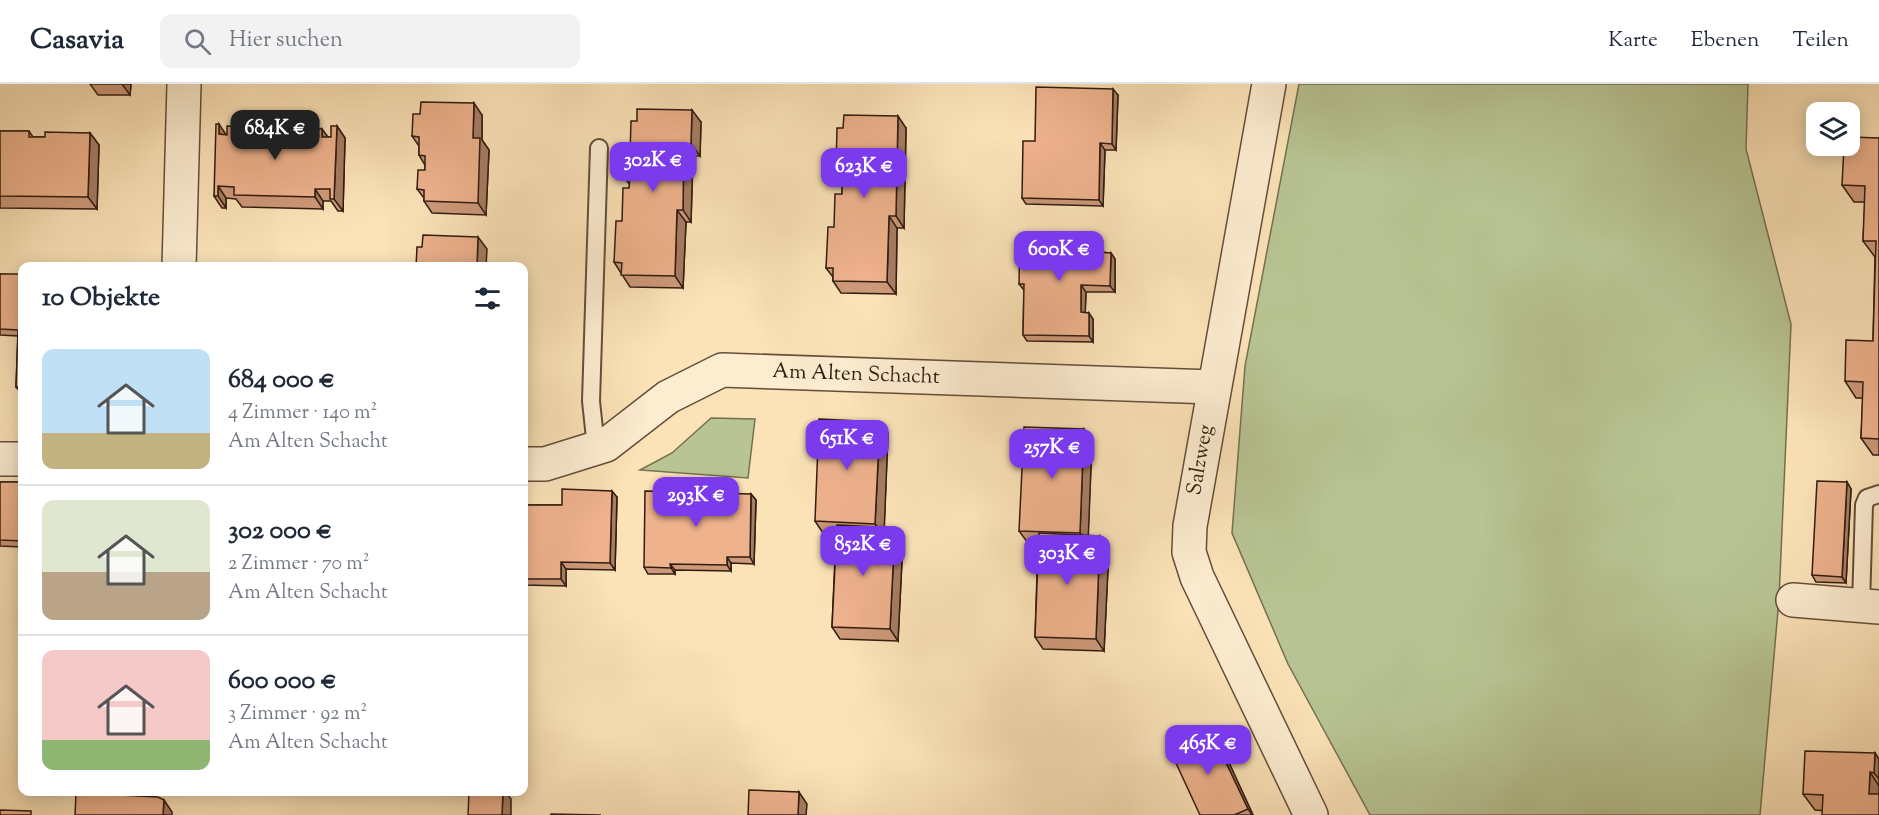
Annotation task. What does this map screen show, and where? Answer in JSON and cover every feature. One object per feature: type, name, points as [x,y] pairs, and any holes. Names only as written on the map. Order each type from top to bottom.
[{"type":"street","points":[[179,262],[184,84]]},
{"type":"street","name":"Salzweg","points":[[1269,84],[1213,387],[1190,526],[1189,552],[1197,577],[1311,815]]},
{"type":"street","name":"Am Alten Schacht","points":[[528,464],[545,464],[606,445],[668,397],[722,370],[1213,387]]},
{"type":"street","points":[[0,459],[18,459]]},
{"type":"street","points":[[1793,600],[1870,606]]},
{"type":"lane","points":[[596,448],[591,401],[599,147]]},
{"type":"lane","points":[[1870,606],[1864,505],[1867,498],[1879,494]]},
{"type":"green space","points":[[1299,84],[1748,84],[1746,149],[1791,324],[1779,599],[1760,815],[1370,815],[1288,664],[1232,533],[1245,366]]},
{"type":"green space","points":[[711,418],[755,419],[748,478],[640,470],[672,453]]},
{"type":"building","points":[[1036,87],[1113,89],[1112,144],[1100,143],[1099,200],[1022,198],[1023,141],[1035,141]]},
{"type":"building","points":[[421,102],[474,103],[473,138],[480,138],[478,203],[424,201],[424,190],[417,189],[418,170],[425,170],[425,156],[419,155],[419,137],[412,136],[413,114],[420,114]]},
{"type":"building","points":[[637,109],[692,110],[691,144],[684,144],[683,210],[677,210],[675,276],[621,275],[622,263],[614,262],[616,221],[622,221],[623,188],[629,188],[630,176],[623,176],[623,154],[630,154],[631,121],[637,121]]},
{"type":"building","points":[[844,115],[898,116],[896,216],[889,216],[887,282],[833,281],[833,268],[826,268],[828,227],[834,227],[835,194],[842,194],[842,169],[836,169],[837,128],[843,128]]},
{"type":"building","points":[[251,123],[270,123],[270,127],[282,127],[282,124],[301,124],[301,128],[322,129],[322,137],[331,137],[331,126],[337,126],[334,199],[330,199],[330,189],[315,189],[315,197],[234,195],[234,187],[218,186],[218,196],[214,196],[216,124],[219,124],[219,134],[227,135],[227,126],[251,127]]},
{"type":"building","points":[[0,131],[29,131],[29,137],[45,137],[45,132],[90,133],[88,197],[0,196]]},
{"type":"building","points":[[1860,137],[1879,138],[1879,439],[1861,438],[1863,382],[1845,381],[1846,340],[1873,341],[1876,241],[1863,241],[1865,186],[1842,185],[1843,156],[1860,156]]},
{"type":"building","points":[[423,235],[478,237],[477,262],[416,262],[417,247],[422,247]]},
{"type":"building","points":[[1020,235],[1095,236],[1095,252],[1111,253],[1110,286],[1081,285],[1081,312],[1089,313],[1089,336],[1023,335],[1024,284],[1019,284]]},
{"type":"building","points":[[0,274],[18,274],[18,330],[0,329]]},
{"type":"building","points":[[18,330],[18,387],[16,387]]},
{"type":"building","points":[[819,419],[880,422],[875,524],[815,521]]},
{"type":"building","points":[[1024,427],[1084,429],[1080,533],[1019,531]]},
{"type":"building","points":[[1817,481],[1847,482],[1842,577],[1812,575]]},
{"type":"building","points":[[0,482],[18,482],[18,541],[0,540]]},
{"type":"building","points":[[562,489],[612,491],[610,563],[561,562],[561,579],[528,579],[528,505],[562,505]]},
{"type":"building","points":[[645,491],[751,494],[750,557],[727,557],[727,565],[670,564],[671,568],[644,567]]},
{"type":"building","points":[[837,525],[895,528],[890,629],[832,627]]},
{"type":"building","points":[[1039,533],[1100,536],[1096,639],[1035,637]]},
{"type":"building","points":[[1210,729],[1248,809],[1234,815],[1200,815],[1169,748]]},
{"type":"building","points":[[1805,751],[1875,753],[1874,773],[1870,772],[1869,794],[1879,794],[1879,815],[1822,815],[1823,795],[1803,794]]},
{"type":"building","points":[[749,790],[799,792],[798,815],[748,815]]},
{"type":"building","points":[[76,796],[139,796],[158,797],[164,800],[163,815],[75,815]]},
{"type":"building","points":[[469,796],[503,796],[502,815],[468,815]]},
{"type":"building","points":[[0,810],[31,811],[31,815],[0,815]]},
{"type":"building","points":[[551,814],[601,815],[551,815]]}]
